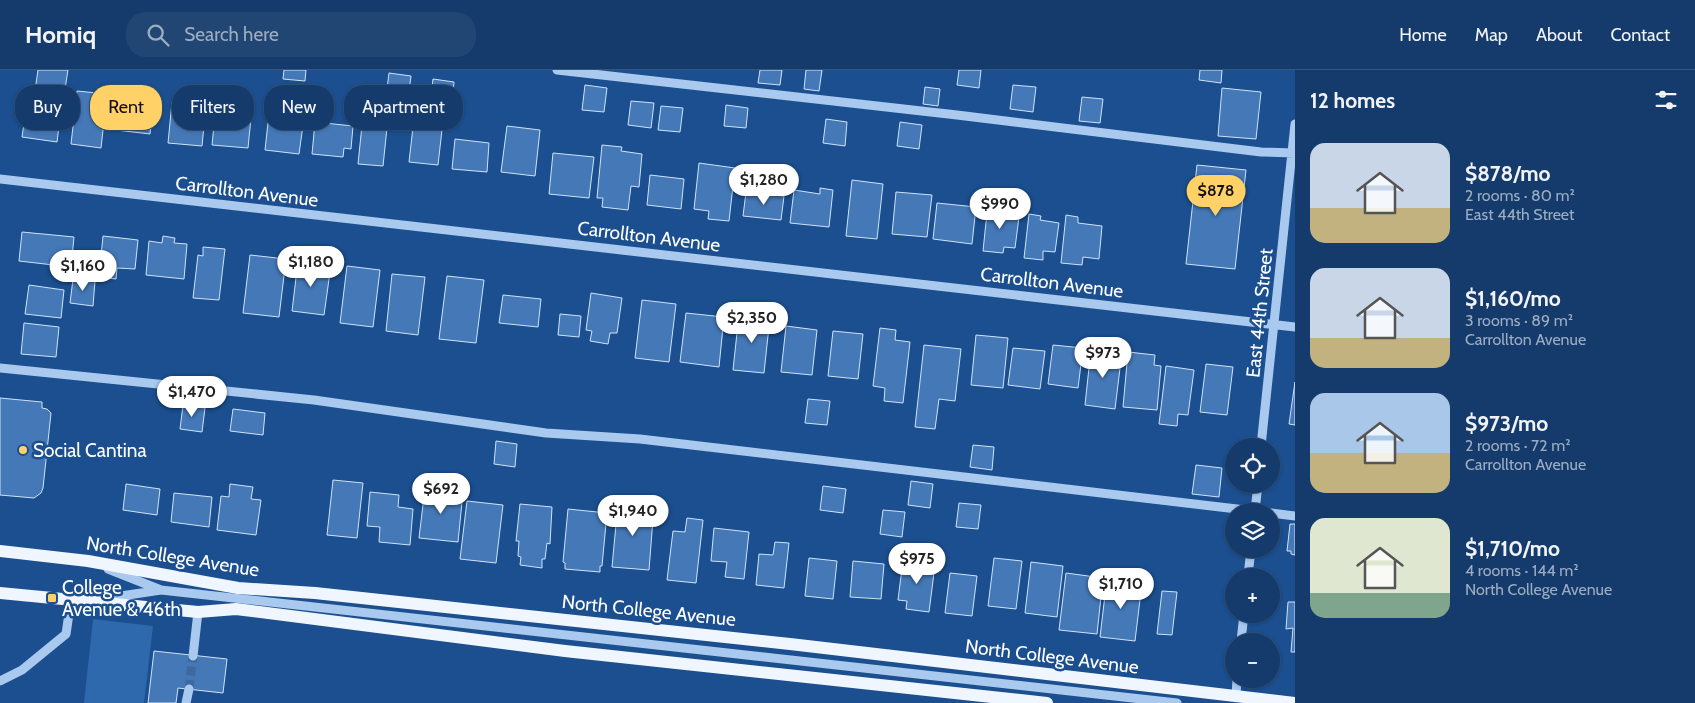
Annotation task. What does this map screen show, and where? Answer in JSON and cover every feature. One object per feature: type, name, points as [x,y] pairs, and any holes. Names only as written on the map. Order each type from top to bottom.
[{"type":"main road","name":"North College Avenue","points":[[0,551],[88,561],[238,588],[342,596],[780,643],[1295,703]]},
{"type":"main road","points":[[0,593],[198,612],[236,609],[565,651],[1047,703]]},
{"type":"street","points":[[558,70],[1261,152],[1293,153]]},
{"type":"street","name":"East 44th Street","points":[[1263,438],[1295,124]]},
{"type":"street","name":"Carrollton Avenue","points":[[0,179],[1295,326]]},
{"type":"street","points":[[0,368],[314,400],[546,433],[640,439],[1225,508]]},
{"type":"street","points":[[1280,514],[1295,516]]},
{"type":"street","points":[[88,561],[161,590]]},
{"type":"street","points":[[0,681],[22,670],[66,634],[78,601],[161,590]]},
{"type":"street","name":"North College Avenue","points":[[161,590],[1177,703]]},
{"type":"street","points":[[193,656],[198,612]]},
{"type":"street","points":[[1236,688],[1236,696]]},
{"type":"street","points":[[186,703],[189,689]]},
{"type":"shaded area","points":[[93,619],[153,626],[144,703],[84,703]]},
{"type":"building","points":[[38,70],[68,70],[66,85],[36,85]]},
{"type":"building","points":[[284,70],[306,70],[305,81],[283,79]]},
{"type":"building","points":[[760,70],[782,70],[780,85],[758,83]]},
{"type":"building","points":[[806,70],[822,70],[819,91],[804,89]]},
{"type":"building","points":[[959,70],[981,70],[979,88],[957,85]]},
{"type":"building","points":[[1200,70],[1222,70],[1221,83],[1199,80]]},
{"type":"building","points":[[389,73],[411,76],[410,85],[388,85]]},
{"type":"building","points":[[433,79],[454,82],[454,85],[432,85]]},
{"type":"building","points":[[585,85],[607,88],[604,112],[582,110]]},
{"type":"building","points":[[1013,85],[1036,87],[1033,112],[1010,109]]},
{"type":"building","points":[[925,87],[940,89],[938,106],[923,104]]},
{"type":"building","points":[[1222,88],[1261,92],[1256,139],[1218,136]]},
{"type":"building","points":[[80,91],[90,92],[90,130],[103,130],[101,148],[71,144],[73,130],[80,130]]},
{"type":"building","points":[[1082,97],[1103,99],[1100,123],[1079,121]]},
{"type":"building","points":[[631,101],[654,103],[651,128],[628,125]]},
{"type":"building","points":[[172,102],[172,130],[204,130],[202,146],[168,143]]},
{"type":"building","points":[[726,105],[748,108],[746,128],[724,126]]},
{"type":"building","points":[[661,106],[683,108],[680,132],[658,130]]},
{"type":"building","points":[[826,119],[847,122],[845,146],[823,143]]},
{"type":"building","points":[[900,122],[922,125],[919,149],[897,146]]},
{"type":"building","points":[[334,124],[344,125],[344,130],[353,130],[351,149],[344,148],[343,157],[312,154],[314,130],[334,130]]},
{"type":"building","points":[[507,126],[540,130],[535,176],[501,172]]},
{"type":"building","points":[[23,130],[58,130],[57,142],[22,137]]},
{"type":"building","points":[[116,130],[150,130],[150,134]]},
{"type":"building","points":[[214,130],[250,130],[248,148],[212,145]]},
{"type":"building","points":[[267,130],[302,130],[299,154],[265,150]]},
{"type":"building","points":[[361,130],[387,130],[383,166],[358,164]]},
{"type":"building","points":[[413,130],[442,130],[438,165],[409,162]]},
{"type":"building","points":[[455,139],[489,143],[487,172],[452,169]]},
{"type":"building","points":[[602,145],[622,147],[621,151],[642,154],[639,187],[631,186],[628,210],[602,207],[603,198],[597,198]]},
{"type":"building","points":[[553,153],[594,157],[589,198],[549,194]]},
{"type":"building","points":[[699,163],[735,168],[729,221],[708,219],[709,211],[694,209]]},
{"type":"building","points":[[1197,165],[1246,170],[1235,269],[1186,264]]},
{"type":"building","points":[[650,175],[684,179],[681,209],[647,205]]},
{"type":"building","points":[[852,180],[883,184],[877,239],[846,236]]},
{"type":"building","points":[[820,188],[833,190],[829,227],[790,223],[794,190],[820,194]]},
{"type":"building","points":[[746,192],[784,196],[781,220],[743,216]]},
{"type":"building","points":[[896,192],[932,195],[927,237],[892,234]]},
{"type":"building","points":[[937,203],[976,207],[972,244],[933,239]]},
{"type":"building","points":[[988,203],[1001,205],[1000,215],[1019,217],[1015,248],[1004,247],[1003,253],[983,251]]},
{"type":"building","points":[[1029,214],[1041,216],[1040,220],[1059,223],[1055,252],[1043,251],[1043,260],[1024,258]]},
{"type":"building","points":[[1066,215],[1078,217],[1078,223],[1102,226],[1099,259],[1083,257],[1082,265],[1061,263]]},
{"type":"building","points":[[22,232],[74,237],[71,267],[19,261]]},
{"type":"building","points":[[103,236],[138,240],[135,269],[117,268],[116,279],[99,277]]},
{"type":"building","points":[[163,236],[175,238],[174,243],[187,244],[184,279],[146,275],[149,241],[162,243]]},
{"type":"building","points":[[203,247],[225,249],[219,300],[193,298],[198,255],[203,256]]},
{"type":"building","points":[[250,255],[286,259],[279,317],[243,313]]},
{"type":"building","points":[[298,261],[331,265],[324,315],[292,311]]},
{"type":"building","points":[[347,266],[380,270],[373,327],[340,323]]},
{"type":"building","points":[[392,274],[425,277],[418,335],[386,331]]},
{"type":"building","points":[[447,276],[484,280],[476,343],[439,339]]},
{"type":"building","points":[[73,279],[95,281],[93,306],[70,303]]},
{"type":"building","points":[[29,285],[64,290],[61,318],[25,314]]},
{"type":"building","points":[[591,293],[622,298],[617,333],[610,333],[608,344],[590,341],[592,331],[586,330]]},
{"type":"building","points":[[503,295],[541,299],[538,327],[499,323]]},
{"type":"building","points":[[642,300],[676,304],[669,362],[635,358]]},
{"type":"building","points":[[686,313],[724,317],[719,367],[680,362]]},
{"type":"building","points":[[560,314],[581,316],[579,337],[558,335]]},
{"type":"building","points":[[739,314],[770,317],[764,373],[733,370]]},
{"type":"building","points":[[24,323],[59,327],[56,357],[21,354]]},
{"type":"building","points":[[786,326],[817,330],[812,375],[781,372]]},
{"type":"building","points":[[880,328],[896,330],[895,340],[910,342],[903,403],[884,401],[885,388],[873,386]]},
{"type":"building","points":[[833,331],[863,334],[858,379],[828,376]]},
{"type":"building","points":[[976,335],[1008,338],[1003,388],[971,385]]},
{"type":"building","points":[[924,345],[961,349],[955,401],[939,399],[935,429],[915,427]]},
{"type":"building","points":[[1053,345],[1083,348],[1078,388],[1048,384]]},
{"type":"building","points":[[1013,348],[1045,351],[1040,389],[1008,385]]},
{"type":"building","points":[[1091,349],[1122,352],[1115,409],[1085,405]]},
{"type":"building","points":[[1128,352],[1155,355],[1154,365],[1161,366],[1157,410],[1123,407]]},
{"type":"building","points":[[1206,364],[1233,367],[1227,415],[1200,412]]},
{"type":"building","points":[[1166,366],[1194,370],[1188,415],[1178,414],[1177,426],[1159,424]]},
{"type":"building","points":[[1295,382],[1295,425],[1289,424]]},
{"type":"building","name":"Social Cantina","points":[[0,398],[42,402],[42,408],[47,409],[51,413],[43,488],[41,493],[34,498],[0,495]]},
{"type":"building","points":[[808,399],[830,401],[827,425],[805,423]]},
{"type":"building","points":[[183,405],[205,408],[202,432],[180,429]]},
{"type":"building","points":[[233,409],[265,413],[263,435],[230,431]]},
{"type":"building","points":[[496,441],[517,444],[515,467],[494,464]]},
{"type":"building","points":[[973,445],[994,447],[992,470],[970,467]]},
{"type":"building","points":[[1196,465],[1222,468],[1219,497],[1192,494]]},
{"type":"building","points":[[333,480],[363,483],[357,538],[327,535]]},
{"type":"building","points":[[911,481],[933,484],[930,508],[908,505]]},
{"type":"building","points":[[126,484],[160,489],[157,515],[123,510]]},
{"type":"building","points":[[230,484],[253,487],[251,499],[261,500],[256,535],[217,530],[221,496],[229,497]]},
{"type":"building","points":[[823,486],[846,489],[843,513],[820,510]]},
{"type":"building","points":[[425,488],[463,492],[458,542],[419,538]]},
{"type":"building","points":[[370,492],[399,495],[398,507],[413,509],[410,545],[379,542],[380,527],[367,526]]},
{"type":"building","points":[[174,493],[212,497],[209,527],[171,522]]},
{"type":"building","points":[[467,501],[503,505],[496,563],[460,559]]},
{"type":"building","points":[[618,503],[654,506],[649,570],[612,567]]},
{"type":"building","points":[[959,503],[981,505],[978,529],[956,527]]},
{"type":"building","points":[[520,504],[552,507],[550,544],[547,543],[545,559],[542,559],[542,568],[520,565],[521,557],[518,556],[519,541],[516,541]]},
{"type":"building","points":[[568,509],[607,513],[600,572],[565,569],[565,563],[563,562]]},
{"type":"building","points":[[883,510],[905,512],[902,537],[880,534]]},
{"type":"building","points":[[687,518],[703,520],[696,583],[667,580],[673,531],[685,532]]},
{"type":"building","points":[[1290,524],[1295,524],[1295,555],[1291,554],[1291,551],[1287,551]]},
{"type":"building","points":[[714,528],[749,532],[744,579],[725,577],[727,562],[711,561]]},
{"type":"building","points":[[775,542],[789,543],[784,588],[756,585],[759,554],[773,555]]},
{"type":"building","points":[[809,558],[837,561],[833,599],[805,596]]},
{"type":"building","points":[[994,558],[1022,561],[1016,609],[988,606]]},
{"type":"building","points":[[903,560],[935,565],[929,612],[906,609],[907,601],[898,600]]},
{"type":"building","points":[[853,561],[884,564],[881,599],[850,597]]},
{"type":"building","points":[[1031,562],[1063,566],[1057,617],[1025,613]]},
{"type":"building","points":[[950,573],[977,576],[972,616],[945,613]]},
{"type":"building","points":[[1066,573],[1103,578],[1097,634],[1059,630]]},
{"type":"building","points":[[1107,578],[1142,583],[1135,641],[1100,637]]},
{"type":"building","points":[[1162,591],[1177,592],[1172,635],[1157,634]]},
{"type":"building","points":[[1288,602],[1295,602],[1295,652],[1291,652],[1293,628],[1286,629]]},
{"type":"building","points":[[154,651],[227,659],[223,693],[178,688],[176,703],[148,703]]},
{"type":"tunnel","points":[[189,689],[193,656]]},
{"type":"place","name":"Social Cantina","points":[[23,450]]},
{"type":"place","name":"College Avenue & 46th","points":[[52,598]]}]
